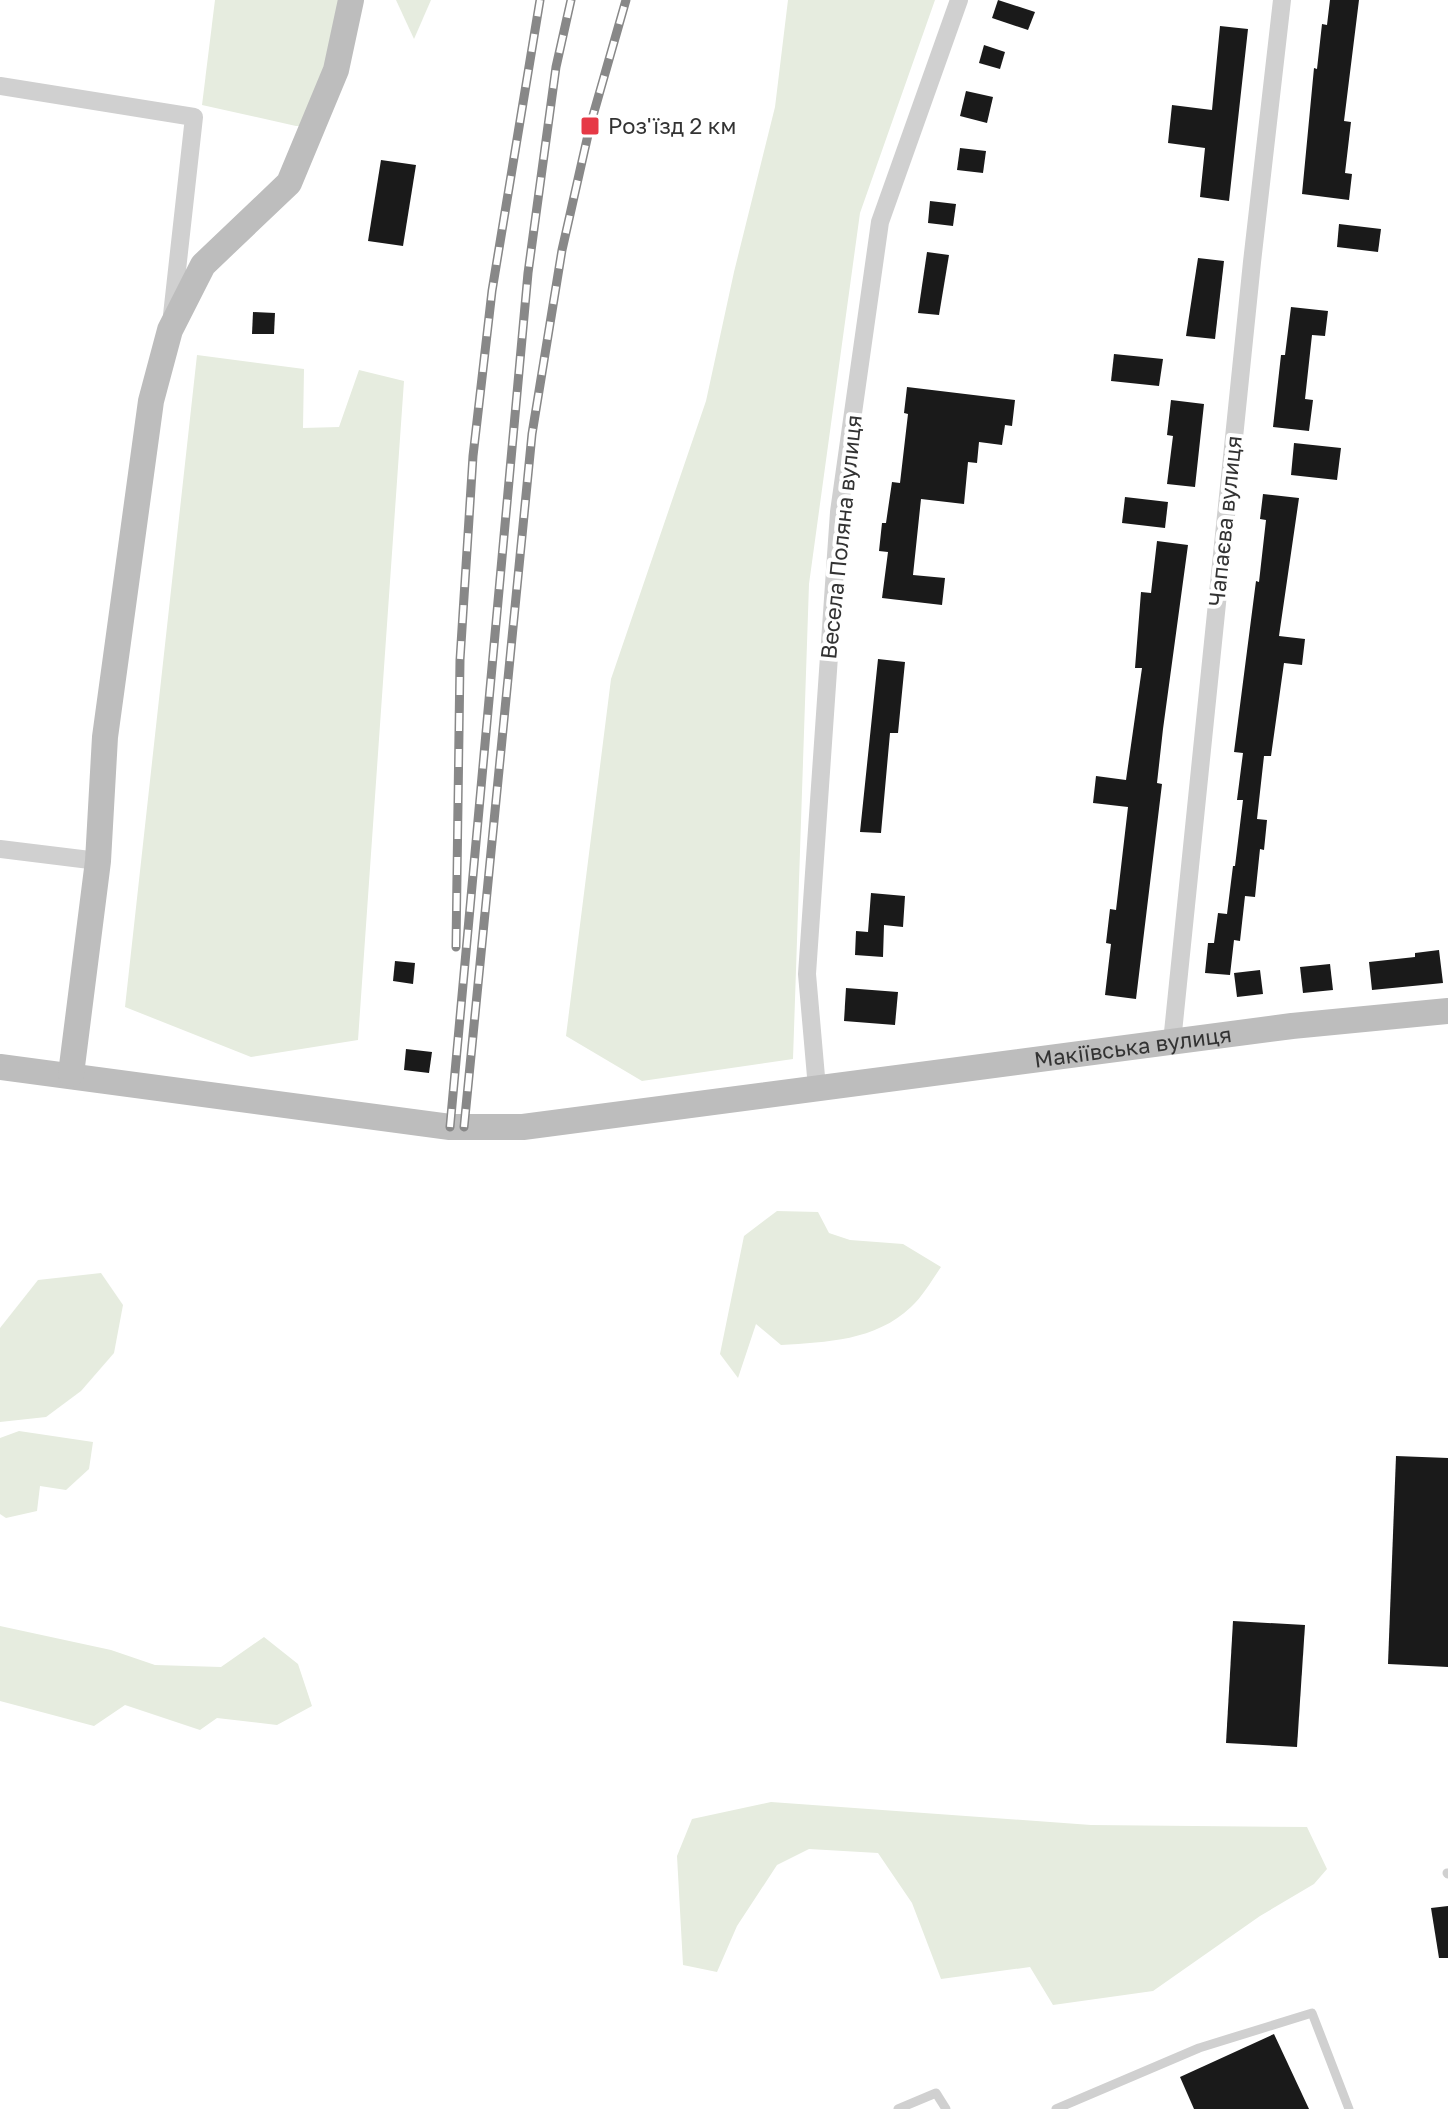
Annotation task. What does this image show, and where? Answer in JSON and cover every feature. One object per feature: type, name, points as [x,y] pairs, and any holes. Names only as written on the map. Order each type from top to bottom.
[{"type":"main road","points":[[71,1074],[98,861],[105,737],[151,401],[170,330],[203,265],[289,183],[336,70],[351,0]]},
{"type":"main road","name":"Макіївська вулиця","points":[[0,1067],[71,1074],[450,1127],[491,1129],[1292,1026],[1448,1011]]},
{"type":"street","name":"Весела Поляна вулиця","points":[[817,1088],[807,974],[839,512],[880,222],[959,0]]},
{"type":"street","name":"Чапаєва вулиця","points":[[1172,1042],[1282,0]]},
{"type":"street","points":[[0,86],[194,117],[170,330]]},
{"type":"street","points":[[0,849],[98,861]]},
{"type":"lane","points":[[1056,2109],[1199,2048],[1312,2013],[1349,2109]]},
{"type":"lane","points":[[898,2109],[936,2093],[946,2109]]},
{"type":"shaded area","points":[[215,0],[348,0],[313,126],[296,126],[202,105]]},
{"type":"shaded area","points":[[396,0],[431,0],[414,39]]},
{"type":"shaded area","points":[[788,0],[935,0],[860,213],[809,584],[793,1059],[642,1081],[566,1036],[611,679],[706,401],[775,107]]},
{"type":"shaded area","points":[[197,355],[304,369],[303,428],[339,427],[359,370],[404,381],[358,1040],[251,1057],[125,1007]]},
{"type":"shaded area","points":[[777,1211],[818,1212],[829,1233],[850,1240],[903,1244],[941,1267],[911,1307],[897,1318],[882,1327],[850,1338],[781,1345],[756,1324],[738,1378],[720,1354],[744,1236]]},
{"type":"shaded area","points":[[101,1273],[123,1305],[114,1353],[81,1391],[46,1417],[0,1422],[0,1328],[38,1280]]},
{"type":"shaded area","points":[[19,1431],[93,1442],[89,1469],[66,1490],[40,1486],[37,1511],[6,1518],[0,1514],[0,1438]]},
{"type":"shaded area","points":[[0,1626],[111,1650],[155,1665],[221,1667],[264,1637],[298,1664],[312,1706],[277,1725],[217,1718],[200,1730],[125,1705],[94,1726],[0,1701]]},
{"type":"shaded area","points":[[771,1802],[1091,1825],[1307,1827],[1327,1869],[1314,1884],[1260,1916],[1153,1991],[1053,2005],[1030,1967],[941,1979],[912,1903],[878,1853],[809,1849],[777,1865],[737,1926],[717,1972],[683,1965],[677,1856],[692,1819]]},
{"type":"building","points":[[998,0],[1035,12],[1028,30],[992,18]]},
{"type":"building","points":[[1330,0],[1359,0],[1344,121],[1351,122],[1345,173],[1352,174],[1349,200],[1302,194],[1314,68],[1317,69],[1322,24],[1327,25]]},
{"type":"building","points":[[1220,26],[1248,29],[1229,201],[1200,197],[1205,148],[1168,143],[1172,105],[1212,110]]},
{"type":"building","points":[[984,45],[1005,52],[1000,69],[979,63]]},
{"type":"building","points":[[966,91],[993,97],[987,123],[960,116]]},
{"type":"building","points":[[960,148],[986,151],[983,173],[957,170]]},
{"type":"building","points":[[381,160],[416,165],[403,246],[368,241]]},
{"type":"building","points":[[930,201],[956,204],[953,226],[928,223]]},
{"type":"building","points":[[1339,224],[1381,229],[1378,252],[1337,247]]},
{"type":"building","points":[[927,252],[949,255],[939,315],[918,313]]},
{"type":"building","points":[[1198,258],[1224,261],[1215,339],[1186,336]]},
{"type":"building","points":[[1291,307],[1328,311],[1325,336],[1312,335],[1305,399],[1313,400],[1309,431],[1273,427],[1281,355],[1285,355]]},
{"type":"building","points":[[253,312],[275,313],[274,334],[252,334]]},
{"type":"building","points":[[1114,354],[1163,359],[1159,386],[1111,381]]},
{"type":"building","points":[[907,387],[1015,400],[1012,426],[1005,425],[1002,445],[979,442],[977,463],[968,462],[964,504],[921,499],[913,575],[945,578],[942,605],[882,598],[888,552],[879,551],[882,523],[886,523],[892,482],[900,483],[908,414],[904,413]]},
{"type":"building","points":[[1171,400],[1204,404],[1195,487],[1167,484],[1173,436],[1167,435]]},
{"type":"building","points":[[1294,443],[1341,448],[1337,480],[1291,475]]},
{"type":"building","points":[[1263,494],[1299,498],[1279,636],[1305,639],[1302,665],[1284,663],[1271,756],[1264,756],[1257,819],[1267,820],[1264,850],[1260,849],[1255,897],[1245,896],[1240,941],[1234,940],[1230,975],[1205,973],[1208,943],[1214,943],[1218,913],[1227,914],[1243,800],[1237,800],[1243,753],[1234,752],[1266,520],[1260,519]]},
{"type":"building","points":[[1125,497],[1168,502],[1165,528],[1122,523]]},
{"type":"building","points":[[1157,541],[1188,545],[1163,729],[1157,783],[1162,784],[1136,999],[1105,995],[1111,944],[1106,943],[1110,909],[1116,910],[1128,807],[1093,803],[1096,776],[1126,780],[1142,668],[1135,668],[1141,592],[1151,593]]},
{"type":"building","points":[[878,659],[905,662],[898,733],[890,733],[881,833],[860,832]]},
{"type":"building","points":[[871,893],[905,896],[903,927],[884,925],[883,957],[855,955],[856,931],[868,932]]},
{"type":"building","points":[[1439,950],[1443,983],[1372,990],[1369,962],[1415,957],[1415,953]]},
{"type":"building","points":[[395,961],[415,963],[413,984],[393,981]]},
{"type":"building","points":[[1330,964],[1333,990],[1303,993],[1300,967]]},
{"type":"building","points":[[1260,970],[1263,994],[1237,997],[1234,973]]},
{"type":"building","points":[[846,988],[898,992],[895,1025],[844,1021]]},
{"type":"building","points":[[406,1049],[432,1052],[429,1073],[404,1070]]},
{"type":"building","points":[[1396,1456],[1448,1458],[1448,1667],[1388,1664]]},
{"type":"building","points":[[1233,1621],[1305,1625],[1297,1747],[1226,1743]]},
{"type":"building","points":[[1448,1906],[1448,1958],[1439,1958],[1431,1908]]},
{"type":"building","points":[[1274,2034],[1309,2109],[1194,2109],[1180,2077]]},
{"type":"railway","points":[[456,947],[460,660],[473,456],[492,291],[540,0]]},
{"type":"railway","points":[[450,1127],[528,273],[556,67],[571,0]]},
{"type":"railway","points":[[464,1127],[532,434],[562,250],[590,126],[626,0]]},
{"type":"place","name":"Роз'їзд 2 км","points":[[590,126]]}]
